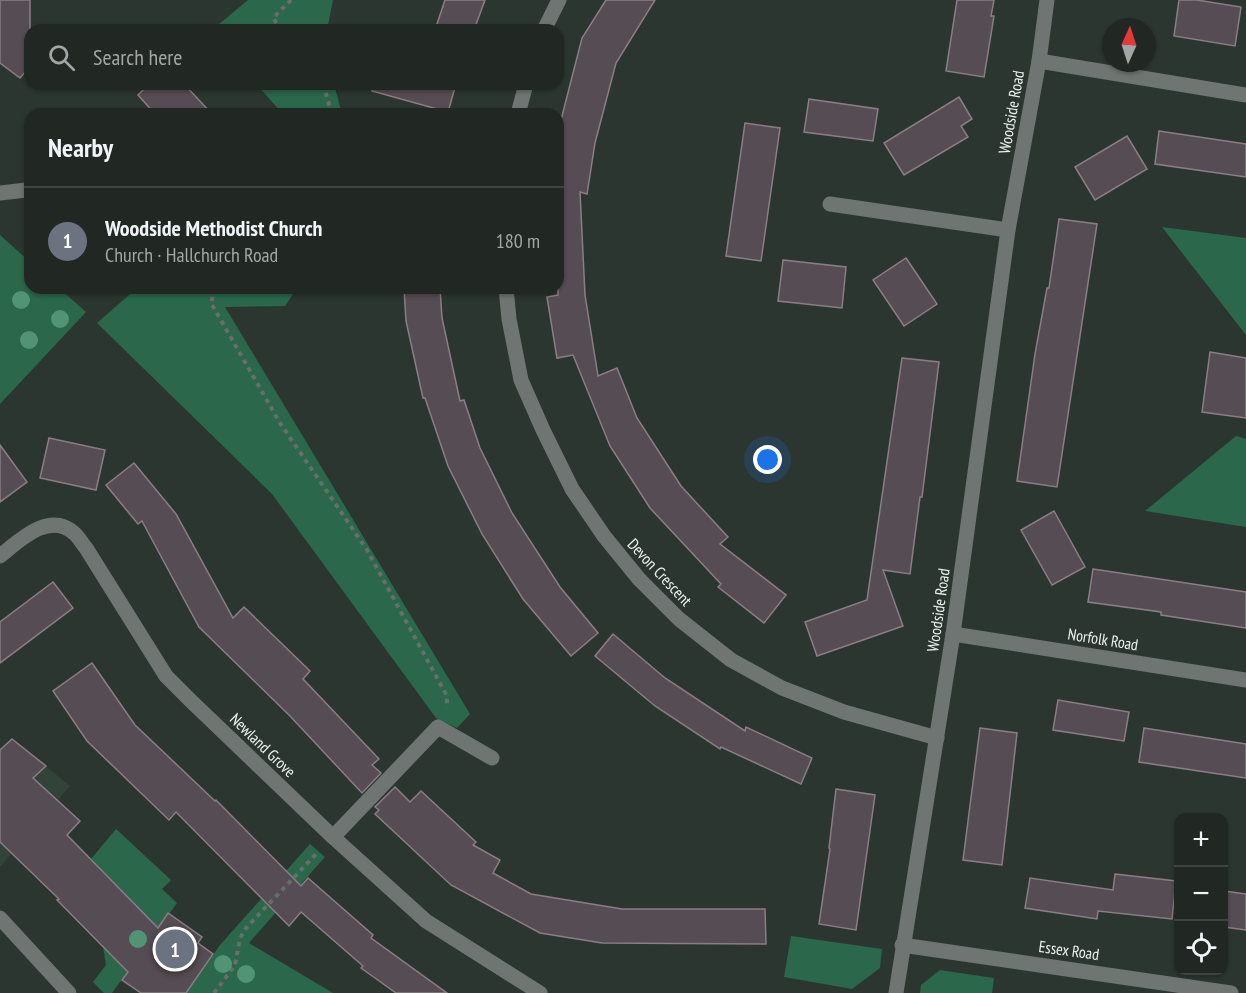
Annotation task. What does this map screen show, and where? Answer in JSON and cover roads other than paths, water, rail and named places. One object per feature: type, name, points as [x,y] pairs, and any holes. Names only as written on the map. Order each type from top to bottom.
[{"type":"street","points":[[547,24],[560,0]]},
{"type":"street","name":"Woodside Road","points":[[896,993],[954,633],[1008,230],[1039,61],[1047,0]]},
{"type":"street","points":[[1039,61],[1246,95]]},
{"type":"street","points":[[520,108],[524,90]]},
{"type":"street","points":[[0,193],[24,189]]},
{"type":"street","points":[[830,204],[1008,230]]},
{"type":"street","name":"Devon Crescent","points":[[506,294],[508,319],[521,380],[543,430],[572,489],[604,536],[639,579],[679,619],[731,660],[782,688],[844,712],[937,738]]},
{"type":"street","name":"Newland Grove","points":[[0,556],[34,529],[60,525],[75,534],[166,676],[333,837],[426,921],[540,993]]},
{"type":"street","name":"Norfolk Road","points":[[954,633],[1246,680]]},
{"type":"street","points":[[333,837],[438,727],[492,758]]},
{"type":"street","points":[[0,918],[69,993]]},
{"type":"street","name":"Essex Road","points":[[902,945],[1186,989],[1231,993]]},
{"type":"place","name":"Woodside Methodist Church","points":[[175,949]]}]
